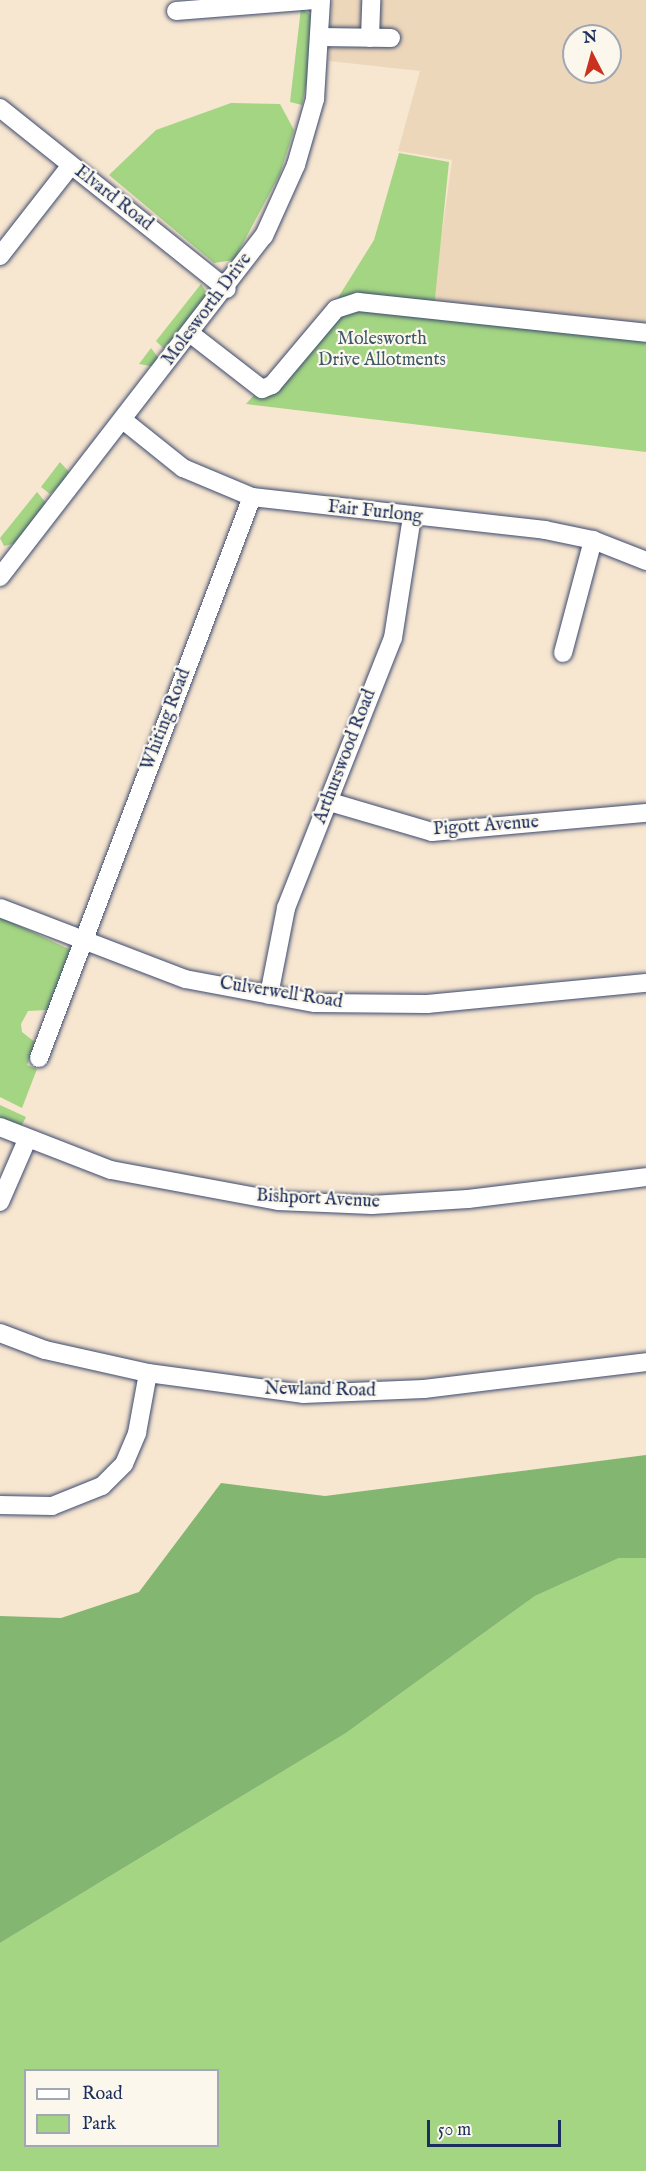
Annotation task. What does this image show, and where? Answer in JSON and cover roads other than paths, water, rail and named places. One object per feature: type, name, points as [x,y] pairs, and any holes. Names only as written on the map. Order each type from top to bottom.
[{"type":"street","points":[[176,11],[315,0]]},
{"type":"street","name":"Molesworth Drive","points":[[3,565],[123,420],[227,289],[264,236],[296,165],[315,99],[321,0]]},
{"type":"street","points":[[370,0],[370,38]]},
{"type":"street","points":[[320,37],[391,38]]},
{"type":"street","name":"Elvard Road","points":[[0,108],[227,289]]},
{"type":"street","points":[[0,256],[71,165]]},
{"type":"street","points":[[191,334],[262,389],[272,385],[336,309],[358,302],[646,333]]},
{"type":"street","name":"Fair Furlong","points":[[123,420],[183,468],[252,497],[593,540],[646,561]]},
{"type":"street","name":"Whiting Road","points":[[39,1058],[252,497]]},
{"type":"street","name":"Arthurswood Road","points":[[269,995],[286,908],[330,802],[398,618],[412,517]]},
{"type":"street","points":[[563,653],[593,540]]},
{"type":"street","name":"Pigott Avenue","points":[[330,802],[432,832],[646,813]]},
{"type":"street","name":"Culverwell Road","points":[[0,908],[82,943],[185,979],[315,1003],[427,1004],[646,982]]},
{"type":"street","name":"Bishport Avenue","points":[[0,1127],[27,1140],[111,1170],[278,1201],[372,1205],[468,1199],[646,1176]]},
{"type":"street","points":[[0,1202],[27,1140]]},
{"type":"street","name":"Newland Road","points":[[0,1333],[45,1350],[148,1373],[280,1392],[375,1393],[646,1362]]},
{"type":"street","points":[[0,1505],[52,1506],[102,1486],[124,1464],[137,1433],[148,1373]]},
{"type":"park label","name":"Molesworth Drive Allotments","points":[[382,351]]}]
